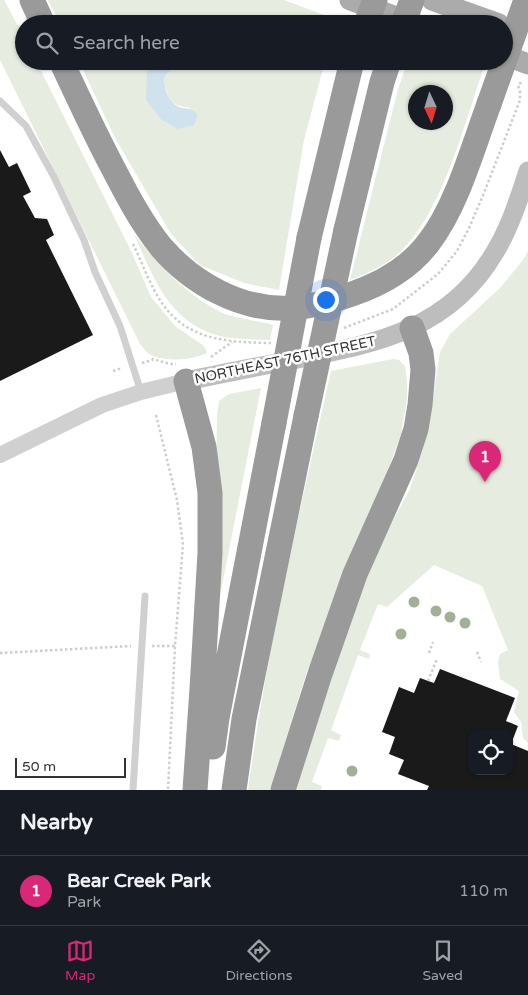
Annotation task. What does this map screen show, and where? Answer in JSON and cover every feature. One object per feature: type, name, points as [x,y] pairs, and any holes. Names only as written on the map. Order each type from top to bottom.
[{"type":"highway","points":[[32,0],[39,15]]},
{"type":"highway","points":[[369,15],[374,0]]},
{"type":"highway","points":[[407,15],[412,0]]},
{"type":"highway","points":[[513,37],[526,0]]},
{"type":"highway","points":[[65,70],[93,130],[135,210],[162,248],[190,274],[223,295],[256,306],[289,308],[330,302],[373,287],[399,272],[429,243],[458,187],[501,70]]},
{"type":"highway","points":[[208,790],[217,718],[309,238],[349,70]]},
{"type":"highway","points":[[234,790],[244,719],[306,416],[346,230],[385,72]]},
{"type":"highway","points":[[284,790],[320,674],[355,574],[406,460],[416,429],[423,370],[421,353],[412,328]]},
{"type":"highway","points":[[186,381],[204,447],[210,493],[208,572],[195,790]]},
{"type":"main road","points":[[350,0],[391,15]]},
{"type":"main road","points":[[432,0],[474,15]]},
{"type":"main road","points":[[513,29],[528,34]]},
{"type":"main road","points":[[513,58],[528,64]]},
{"type":"main road","name":"NORTHEAST 76TH STREET","points":[[186,381],[380,341],[412,328],[428,319],[456,298],[488,264],[507,231],[528,171]]},
{"type":"street","name":"NORTHEAST 76TH STREET","points":[[4,450],[94,408],[141,392],[186,381]]},
{"type":"lane","points":[[0,101],[26,126],[58,186],[84,240],[95,272],[120,326],[141,392]]},
{"type":"lane","points":[[133,790],[145,596]]},
{"type":"path","points":[[342,328],[392,309],[438,274],[457,251],[481,199],[520,100],[518,85]]},
{"type":"path","points":[[130,238],[160,300],[176,319],[191,330],[208,337],[232,342],[271,343]]},
{"type":"path","points":[[218,354],[232,342]]},
{"type":"path","points":[[156,415],[177,500],[182,531],[183,561],[168,790]]},
{"type":"path","points":[[429,653],[433,642]]},
{"type":"path","points":[[0,654],[134,645]]},
{"type":"path","points":[[150,646],[176,646]]},
{"type":"path","points":[[477,652],[481,662]]},
{"type":"path","points":[[428,681],[437,659]]},
{"type":"shaded area","points":[[0,0],[4,0],[15,20],[15,70],[40,70],[131,251],[151,297],[175,326],[204,346],[207,353],[186,359],[161,358],[148,353],[140,344],[0,60]]},
{"type":"shaded area","points":[[48,0],[284,0],[324,15],[56,15]]},
{"type":"shaded area","points":[[83,70],[148,70],[162,120],[191,108],[174,103],[168,96],[164,78],[170,70],[323,70],[304,140],[279,290],[244,283],[200,265],[171,234],[115,138]]},
{"type":"shaded area","points":[[405,70],[483,70],[450,167],[428,215],[415,235],[395,257],[350,280],[398,89]]},
{"type":"shaded area","points":[[134,234],[173,278],[207,305],[225,314],[273,325],[270,340],[223,337],[199,328],[186,319],[164,295],[148,266]]},
{"type":"shaded area","points":[[528,251],[528,743],[523,738],[521,722],[514,712],[519,691],[500,679],[498,662],[500,654],[508,650],[482,586],[434,565],[387,607],[378,604],[360,650],[370,654],[369,659],[358,655],[331,730],[341,735],[339,741],[328,738],[312,782],[322,786],[321,790],[295,790],[362,587],[387,532],[410,489],[422,452],[430,418],[440,352],[450,334],[500,288]]},
{"type":"shaded area","points":[[393,359],[399,360],[405,366],[407,381],[407,398],[401,435],[355,558],[307,671],[270,790],[248,790],[274,632],[331,371]]},
{"type":"shaded area","points":[[261,388],[214,626],[217,414],[219,401],[229,394]]},
{"type":"water","points":[[148,70],[170,70],[164,78],[169,98],[181,108],[192,110],[198,114],[194,125],[178,129],[162,120],[146,100]]},
{"type":"building","points":[[0,150],[9,167],[17,163],[31,192],[23,196],[35,218],[47,219],[54,235],[46,240],[93,335],[0,381]]},
{"type":"building","points":[[440,669],[515,698],[506,721],[518,726],[513,739],[513,730],[468,730],[468,775],[513,775],[513,745],[528,751],[528,790],[427,790],[429,786],[398,774],[404,760],[389,754],[395,737],[382,732],[399,687],[414,693],[420,678],[434,683]]},
{"type":"place","name":"Bear Creek Park","points":[[485,482]]}]
